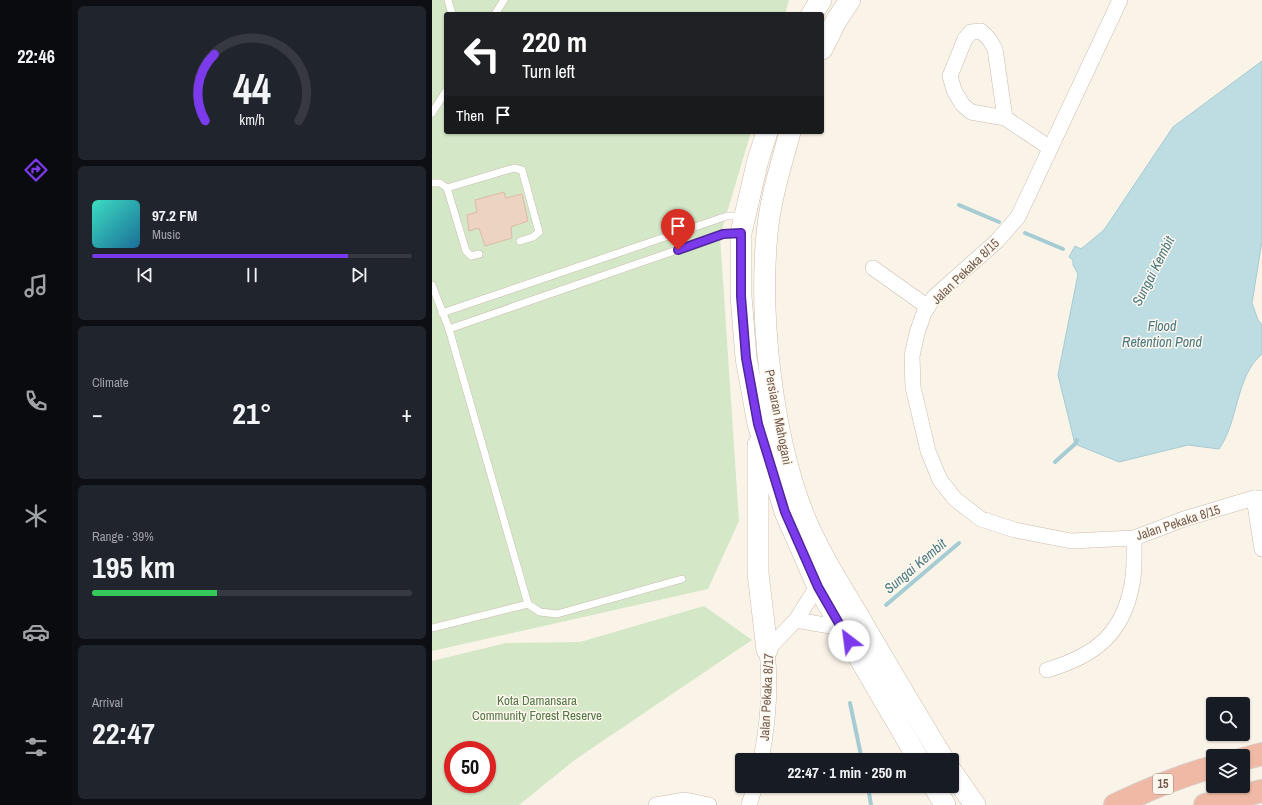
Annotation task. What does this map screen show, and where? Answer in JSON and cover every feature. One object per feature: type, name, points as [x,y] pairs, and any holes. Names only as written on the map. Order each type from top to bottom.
[{"type":"highway","points":[[1250,757],[1262,754]]},
{"type":"highway","name":"15","points":[[1115,805],[1153,787],[1206,769]]},
{"type":"highway","points":[[1205,805],[1262,791]]},
{"type":"main road","points":[[813,12],[821,0]]},
{"type":"main road","points":[[824,45],[836,21],[850,0]]},
{"type":"main road","name":"Persiaran Mahogani","points":[[766,134],[758,160],[743,225],[741,296],[746,350],[758,424],[785,512],[818,587],[915,753]]},
{"type":"main road","name":"Persiaran Mahogani","points":[[789,134],[779,171],[767,234],[766,294],[769,359],[784,454],[802,511],[824,557],[940,753]]},
{"type":"main road","points":[[758,424],[758,573],[767,650]]},
{"type":"main road","points":[[959,782],[975,805]]},
{"type":"main road","points":[[938,793],[945,805]]},
{"type":"street","name":"Jalan Pekaka 8/15","points":[[1120,0],[1018,216],[997,241],[934,297],[928,307],[917,333],[912,356],[913,387],[928,451],[940,480],[955,500],[981,519],[1015,530],[1071,541],[1134,538],[1184,518],[1258,498]]},
{"type":"street","points":[[1005,118],[994,49],[989,38],[981,31],[971,32],[965,39],[950,76],[954,90],[962,104],[971,112],[1005,118],[1050,148]]},
{"type":"street","points":[[873,268],[928,307]]},
{"type":"street","points":[[1258,498],[1262,549]]},
{"type":"street","points":[[1047,670],[1071,663],[1098,647],[1113,631],[1126,612],[1133,583],[1134,538]]},
{"type":"street","name":"Jalan Pekaka 8/17","points":[[762,753],[765,739],[768,693],[767,650],[796,620],[818,587],[823,576],[824,557]]},
{"type":"street","points":[[796,620],[842,628]]},
{"type":"street","points":[[749,805],[753,793]]},
{"type":"street","points":[[656,805],[685,800],[709,805]]},
{"type":"lane","points":[[448,0],[451,12]]},
{"type":"lane","points":[[496,12],[504,0]]},
{"type":"lane","points":[[432,113],[444,94]]},
{"type":"lane","points":[[448,188],[514,168],[522,170],[539,232],[534,237],[520,241]]},
{"type":"lane","points":[[432,183],[440,183],[448,188],[466,251],[471,256],[479,254]]},
{"type":"lane","points":[[442,313],[727,216],[743,225]]},
{"type":"lane","points":[[448,329],[723,234],[743,225]]},
{"type":"lane","points":[[432,285],[448,329],[528,604],[540,612],[557,614],[682,579]]},
{"type":"lane","points":[[432,628],[528,604]]},
{"type":"green space","points":[[432,0],[789,0],[786,12],[444,12],[444,134],[750,134],[720,236],[739,521],[708,589],[432,651]]},
{"type":"green space","name":"Kota Damansara Community Forest Reserve","points":[[704,606],[752,640],[576,759],[519,805],[432,805],[432,661],[506,643],[580,642]]},
{"type":"water","name":"Flood Retention Pond","points":[[1262,61],[1262,241],[1252,303],[1258,320],[1262,325],[1262,354],[1253,364],[1247,375],[1225,438],[1219,449],[1188,445],[1119,462],[1075,444],[1058,375],[1078,274],[1073,265],[1073,260],[1069,257],[1075,246],[1081,249],[1104,230],[1173,127]]},
{"type":"building","points":[[504,192],[506,198],[522,194],[528,221],[511,227],[512,238],[485,246],[479,228],[469,231],[467,215],[477,212],[475,200]]},
{"type":"waterway","points":[[959,205],[999,222]]},
{"type":"waterway","points":[[1025,233],[1063,249]]},
{"type":"waterway","name":"Sungai Kembit","points":[[1055,462],[1075,444],[1077,440]]},
{"type":"waterway","name":"Sungai Kembit","points":[[886,605],[959,543]]},
{"type":"waterway","name":"Sungai Kembit","points":[[850,703],[861,753]]},
{"type":"waterway","name":"Sungai Kembit","points":[[869,793],[871,805]]},
{"type":"route","points":[[678,250],[723,234],[741,233],[741,296],[746,358],[758,424],[785,512],[818,587],[849,641]]}]
